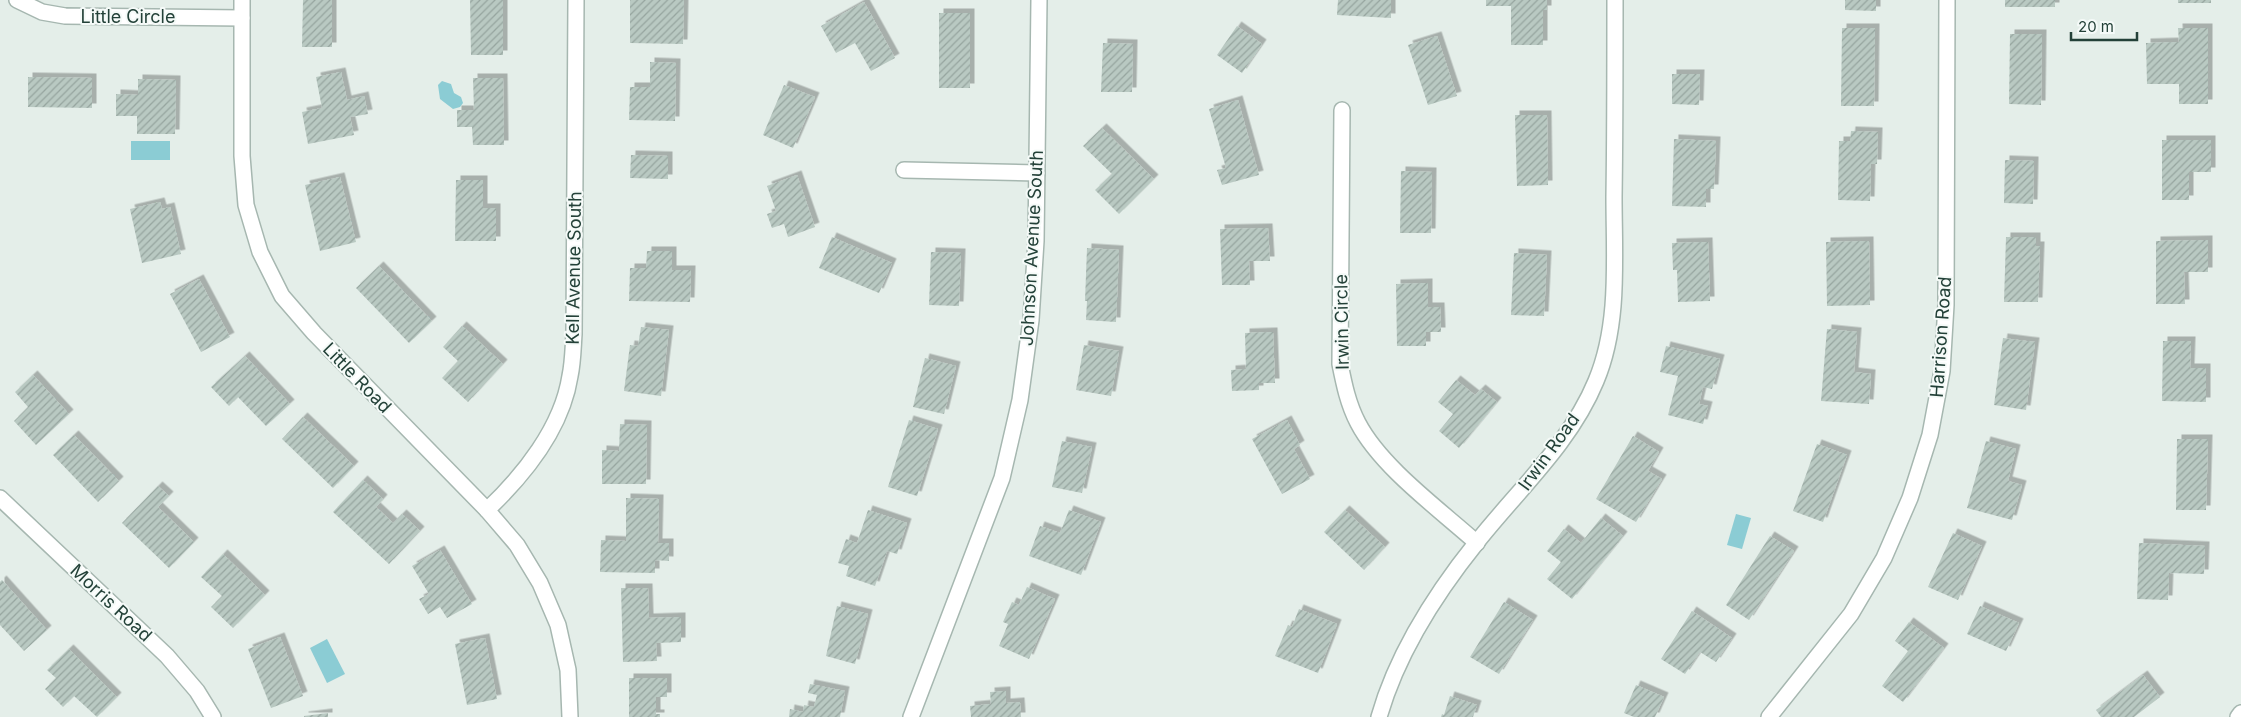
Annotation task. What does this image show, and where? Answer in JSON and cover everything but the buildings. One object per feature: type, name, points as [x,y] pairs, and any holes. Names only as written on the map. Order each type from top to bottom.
[{"type":"street","name":"Little Circle","points":[[17,0],[42,12],[65,16],[242,18]]},
{"type":"street","name":"Little Road","points":[[242,0],[242,156],[246,205],[260,252],[282,296],[314,333],[487,510],[516,545],[540,583],[558,625],[568,670],[570,717]]},
{"type":"street","name":"Kell Avenue South","points":[[487,510],[509,490],[534,456],[556,418],[570,378],[574,334],[576,0]]},
{"type":"street","name":"Johnson Avenue South","points":[[911,717],[1002,478],[1020,400],[1031,320],[1037,172],[1040,0]]},
{"type":"street","name":"Irwin Road","points":[[1378,717],[1407,649],[1439,594],[1477,543],[1542,466],[1572,425],[1596,380],[1610,332],[1614,281],[1615,0]]},
{"type":"street","name":"Harrison Road","points":[[1769,717],[1851,614],[1884,558],[1910,498],[1930,435],[1942,371],[1946,305],[1947,0]]},
{"type":"street","name":"Irwin Circle","points":[[1342,110],[1340,364],[1346,394],[1358,422],[1374,448],[1477,543]]},
{"type":"street","points":[[904,170],[1037,172]]},
{"type":"street","name":"Morris Road","points":[[0,498],[167,656],[196,690],[213,717]]},
{"type":"street","points":[[2238,717],[2241,713]]},
{"type":"water","points":[[442,81],[451,84],[454,93],[461,97],[463,103],[460,107],[453,109],[440,99],[438,85]]},
{"type":"water","points":[[131,141],[170,141],[170,160],[131,160]]},
{"type":"water","points":[[1736,514],[1751,518],[1742,549],[1727,545]]},
{"type":"water","points":[[327,639],[345,674],[327,683],[310,648]]}]
